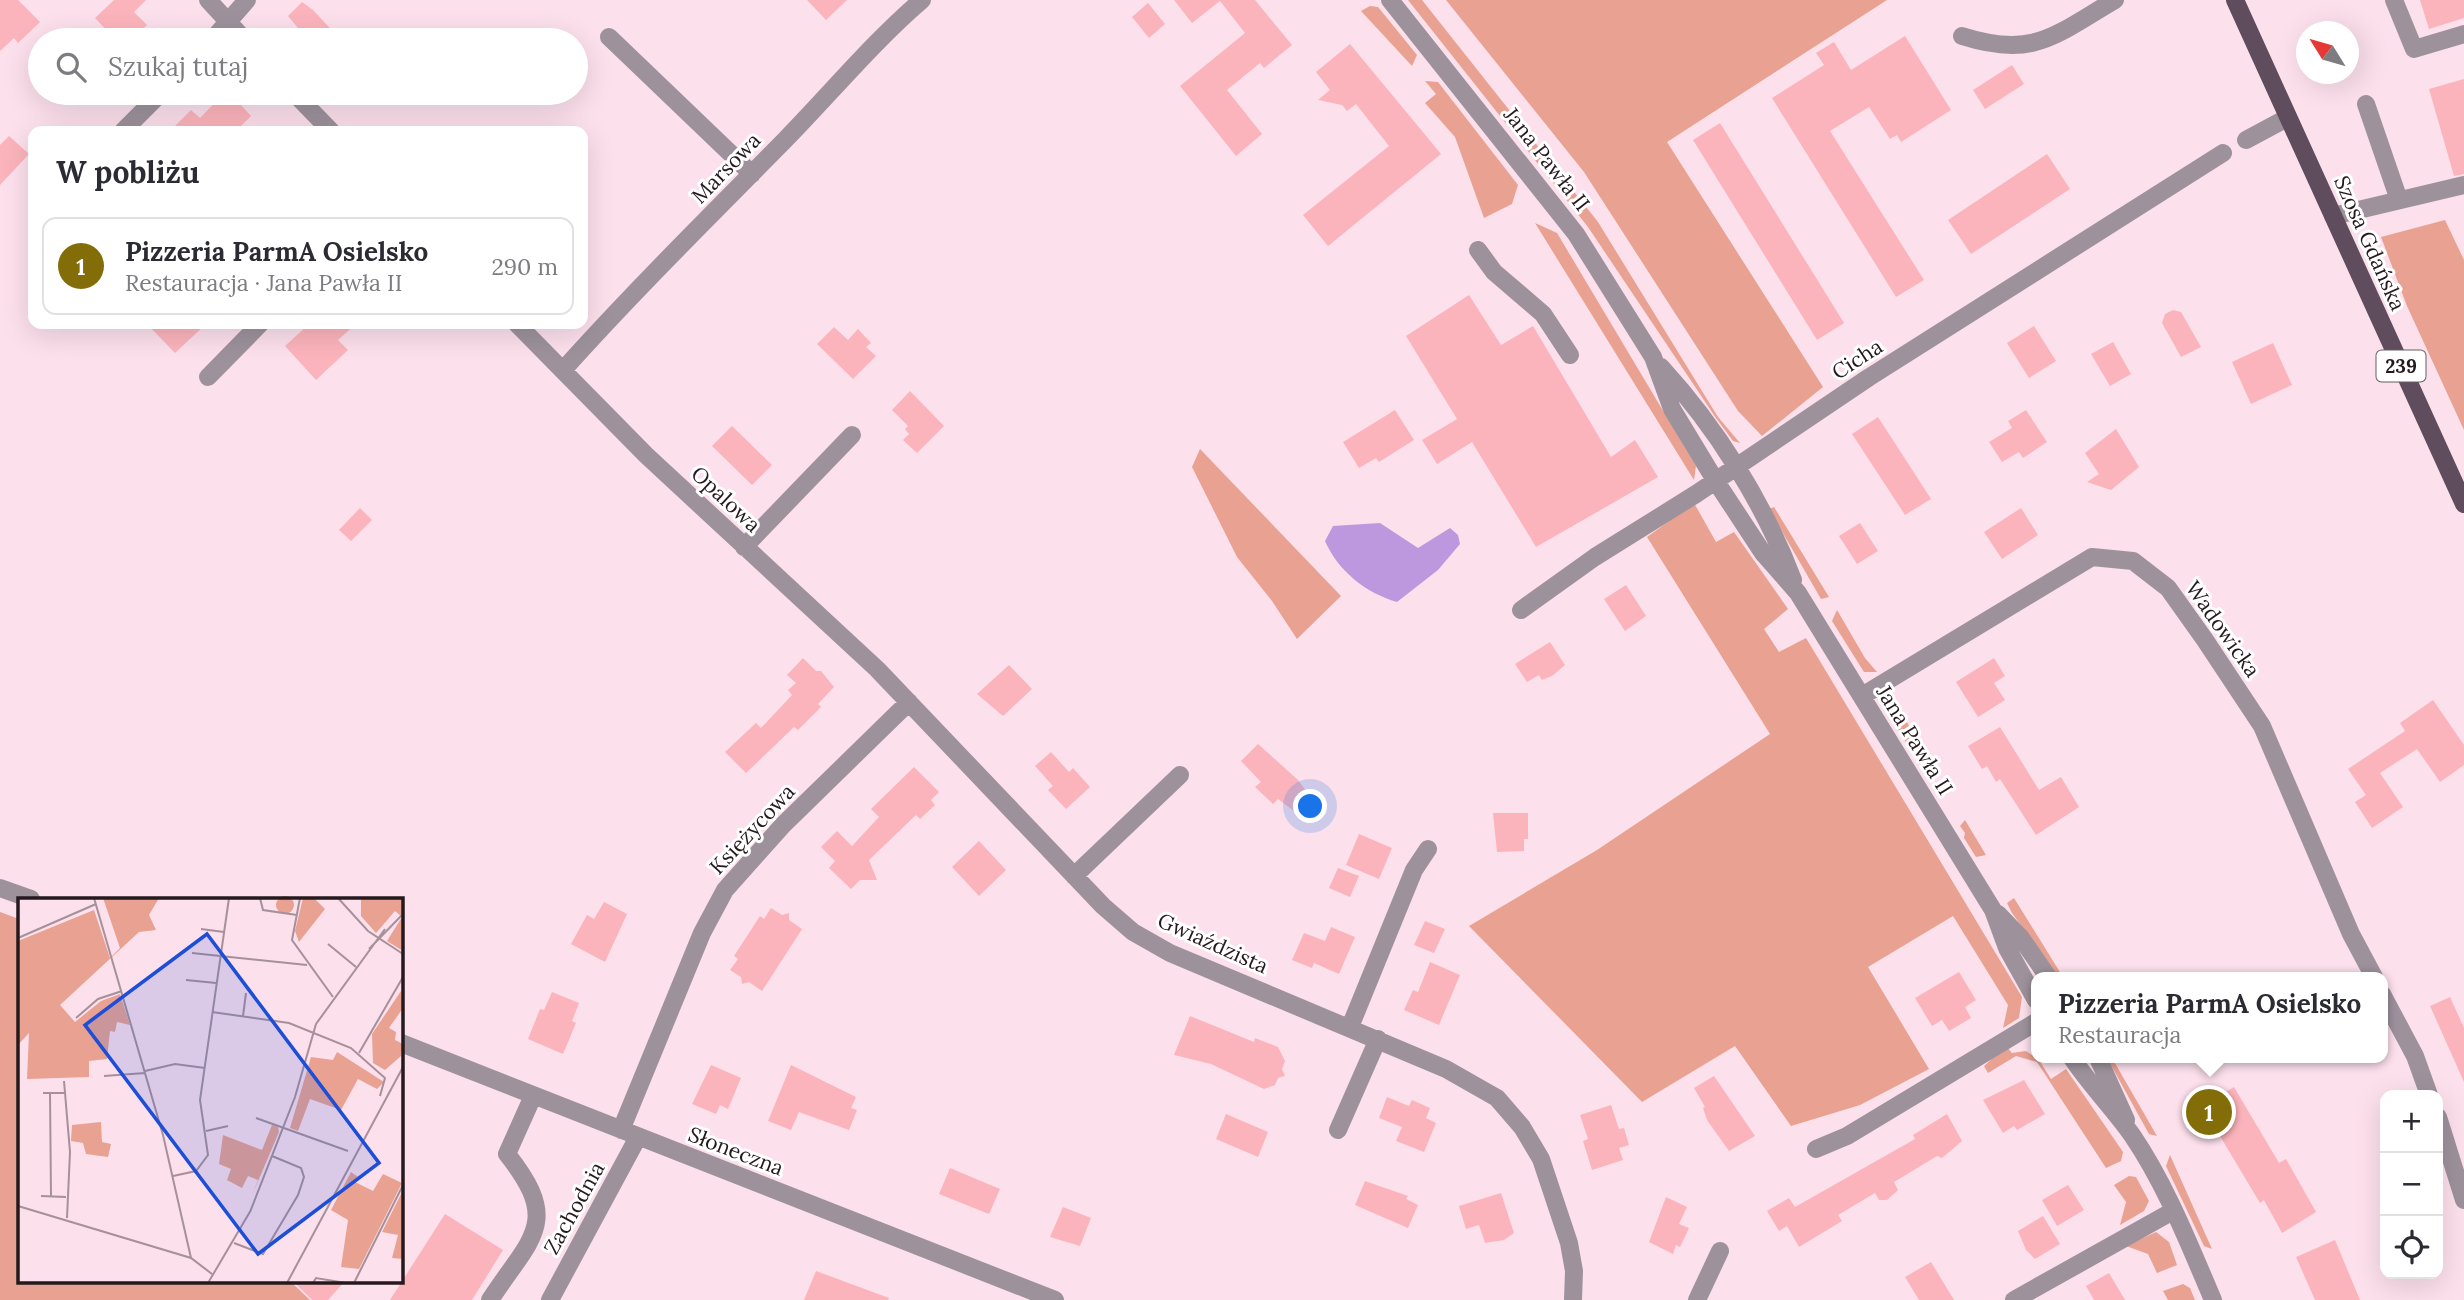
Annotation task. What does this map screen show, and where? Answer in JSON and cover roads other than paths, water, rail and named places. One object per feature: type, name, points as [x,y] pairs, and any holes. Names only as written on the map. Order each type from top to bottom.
[{"type":"main road","name":"Szosa Gdańska","points":[[2235,0],[2464,504]]},
{"type":"street","points":[[208,0],[234,28]]},
{"type":"street","points":[[222,28],[247,0]]},
{"type":"street","name":"Marsowa","points":[[564,369],[639,286],[752,174],[891,27],[922,0]]},
{"type":"street","name":"Jana Pawła II","points":[[1390,0],[1550,198],[1653,357],[1689,398],[1779,544],[1798,593]]},
{"type":"street","points":[[1962,36],[1994,46],[2040,43],[2115,0]]},
{"type":"street","points":[[2394,0],[2414,49],[2464,34]]},
{"type":"street","points":[[609,37],[752,174]]},
{"type":"street","points":[[2366,104],[2399,200]]},
{"type":"street","points":[[128,126],[149,105]]},
{"type":"street","points":[[306,105],[326,126]]},
{"type":"street","points":[[2246,140],[2287,118]]},
{"type":"street","name":"Cicha","points":[[1521,610],[1595,557],[1868,378],[2223,153]]},
{"type":"street","points":[[2333,216],[2464,185]]},
{"type":"street","points":[[1478,250],[1494,272],[1543,314],[1570,355]]},
{"type":"street","points":[[208,377],[255,329]]},
{"type":"street","name":"Opalowa","points":[[522,329],[646,455],[909,702]]},
{"type":"street","name":"Jana Pawła II","points":[[1653,357],[1672,409],[1763,553],[1798,593],[1993,910],[2007,948],[2031,991]]},
{"type":"street","points":[[744,547],[852,435]]},
{"type":"street","name":"Wadowicka","points":[[1861,696],[2092,557],[2133,561],[2168,588],[2262,726],[2351,934],[2371,972]]},
{"type":"street","name":"Gwiaździsta","points":[[909,702],[1074,876],[1133,932],[1170,953],[1378,1039],[1473,1083],[1497,1098],[1522,1127],[1541,1159],[1561,1215],[1574,1271],[1573,1300]]},
{"type":"street","name":"Księżycowa","points":[[621,1130],[702,933],[725,890],[773,835],[909,702]]},
{"type":"street","points":[[1074,876],[1180,775]]},
{"type":"street","points":[[1350,1027],[1414,870],[1428,849]]},
{"type":"street","points":[[0,888],[28,898]]},
{"type":"street","name":"Jana Pawła II","points":[[1993,910],[2021,938],[2045,972]]},
{"type":"street","points":[[2388,1005],[2428,1090]]},
{"type":"street","points":[[1816,1149],[1847,1136],[2031,1025]]},
{"type":"street","points":[[1338,1130],[1378,1039]]},
{"type":"street","name":"Słoneczna","points":[[402,1043],[1055,1300]]},
{"type":"street","points":[[2075,1063],[2093,1090],[2131,1133]]},
{"type":"street","points":[[2101,1063],[2131,1133],[2173,1211],[2213,1300]]},
{"type":"street","points":[[490,1300],[538,1227],[538,1202],[507,1154],[533,1096]]},
{"type":"street","points":[[2443,1133],[2464,1200]]},
{"type":"street","name":"Zachodnia","points":[[550,1300],[638,1137]]},
{"type":"street","points":[[2014,1300],[2173,1211]]},
{"type":"street","points":[[1697,1300],[1720,1251]]},
{"type":"place","name":"Pizzeria ParmA Osielsko","points":[[2209,1112]]}]
